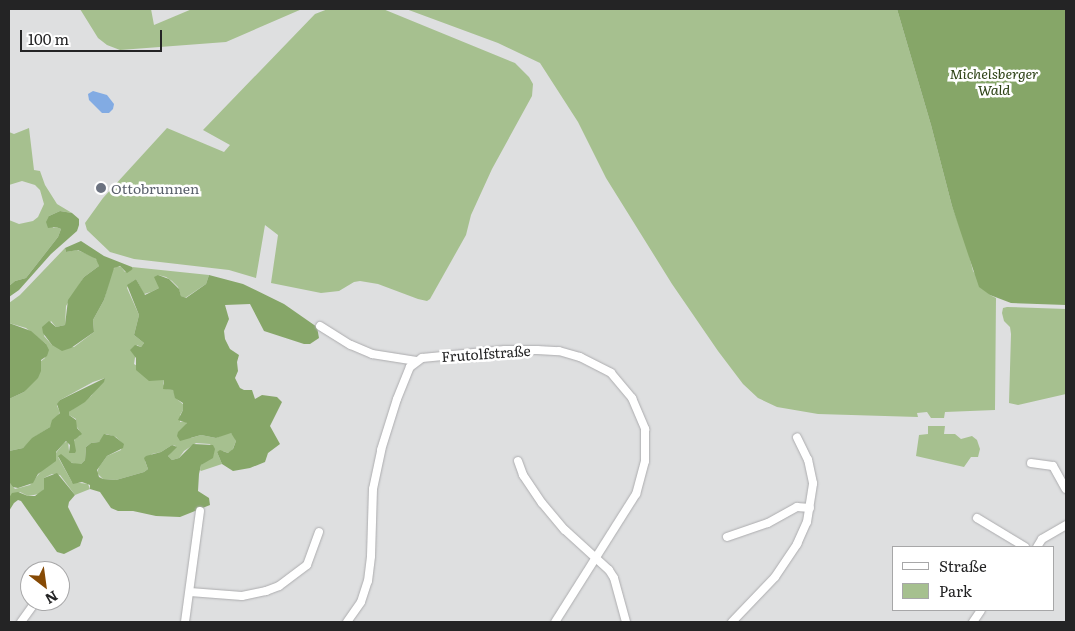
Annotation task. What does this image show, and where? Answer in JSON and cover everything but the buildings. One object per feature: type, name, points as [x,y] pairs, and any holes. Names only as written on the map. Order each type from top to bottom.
[{"type":"street","name":"Frutolfstraße","points":[[320,326],[351,345],[372,354],[416,361],[429,357],[505,350],[559,351],[595,363],[611,373],[621,383],[633,401],[645,429],[645,461],[636,494],[555,622]]},
{"type":"street","points":[[347,622],[361,602],[368,581],[371,556],[373,490],[381,450],[397,399],[410,367],[416,361]]},
{"type":"street","points":[[732,622],[775,577],[802,534],[810,508],[813,483],[811,471],[798,437]]},
{"type":"street","points":[[518,461],[523,475],[542,503],[565,530],[604,563],[614,578],[626,622]]},
{"type":"street","points":[[1031,463],[1053,466],[1066,489]]},
{"type":"street","points":[[727,537],[768,523],[797,507],[810,508]]},
{"type":"street","points":[[185,622],[200,511]]},
{"type":"street","points":[[977,518],[1023,546]]},
{"type":"street","points":[[1038,546],[1042,538],[1066,525]]},
{"type":"street","points":[[190,592],[242,596],[273,588],[289,580],[306,565],[319,532]]},
{"type":"street","points":[[21,622],[29,611]]},
{"type":"street","points":[[974,622],[980,611]]},
{"type":"green space","points":[[80,9],[151,9],[154,25],[192,9],[302,9],[226,42],[120,50],[107,45],[98,38]]},
{"type":"green space","points":[[328,9],[383,9],[515,63],[529,77],[533,84],[532,96],[492,169],[471,215],[466,235],[430,299],[427,301],[418,299],[378,284],[360,281],[354,282],[339,291],[321,293],[271,283],[278,235],[265,225],[256,278],[229,270],[134,259],[110,252],[87,230],[85,223],[103,198],[167,128],[224,152],[230,145],[203,130],[315,14]]},
{"type":"green space","points":[[406,9],[897,9],[931,125],[952,206],[967,247],[973,271],[990,295],[996,298],[995,410],[945,412],[944,418],[931,418],[927,412],[917,413],[918,417],[818,414],[777,407],[758,398],[743,384],[718,351],[672,284],[606,178],[578,122],[540,63],[498,43]]},
{"type":"green space","name":"Michelsberger Wald","points":[[897,9],[1066,9],[1066,305],[1011,303],[990,295],[979,287],[952,206],[931,125]]},
{"type":"green space","points":[[29,128],[34,170],[40,171],[45,185],[57,204],[72,213],[60,211],[49,216],[53,228],[61,229],[58,237],[26,278],[15,281],[9,286],[9,220],[19,224],[33,221],[38,217],[44,204],[40,190],[35,185],[22,181],[9,185],[9,132],[14,134]]},
{"type":"green space","points":[[60,211],[72,213],[79,219],[77,231],[51,254],[19,290],[9,297],[9,286],[15,281],[26,278],[58,237],[61,229],[56,227],[48,228],[46,222],[49,216]]},
{"type":"green space","points":[[81,241],[104,256],[133,269],[127,273],[120,266],[114,268],[104,300],[93,320],[94,332],[71,348],[62,351],[52,345],[43,333],[42,327],[49,321],[56,327],[65,325],[68,300],[84,277],[99,266],[96,259],[78,250],[66,252],[65,248]]},
{"type":"green space","points":[[65,248],[66,252],[77,250],[92,256],[98,261],[99,266],[84,277],[66,306],[65,325],[56,327],[51,321],[44,336],[52,345],[74,347],[94,332],[93,320],[104,300],[112,270],[117,266],[121,267],[125,272],[133,269],[132,267],[209,275],[206,284],[185,298],[181,296],[178,287],[172,281],[158,275],[159,288],[151,292],[144,294],[136,279],[127,288],[139,315],[134,335],[144,343],[141,347],[137,345],[134,364],[159,380],[164,380],[163,384],[166,389],[173,390],[178,400],[184,405],[180,415],[180,422],[186,421],[191,438],[201,435],[216,438],[229,432],[234,435],[236,441],[232,451],[228,453],[223,451],[217,452],[222,464],[200,470],[201,465],[213,455],[214,451],[210,444],[196,443],[184,451],[179,458],[172,460],[168,456],[176,446],[172,445],[161,452],[152,454],[145,461],[148,469],[144,472],[116,480],[103,479],[97,473],[99,467],[107,456],[121,450],[122,443],[116,437],[106,434],[99,442],[91,443],[86,447],[85,460],[81,464],[75,464],[58,457],[72,482],[88,484],[90,489],[75,495],[60,475],[52,474],[44,478],[44,489],[39,494],[28,496],[20,492],[9,498],[9,482],[15,489],[30,485],[64,443],[68,441],[69,451],[75,448],[73,443],[76,437],[80,436],[79,430],[76,426],[76,419],[69,415],[69,412],[91,396],[105,378],[93,382],[60,400],[57,406],[60,412],[50,427],[23,448],[9,451],[9,399],[24,392],[41,369],[40,362],[45,358],[46,344],[26,328],[9,323],[9,303],[20,295]]},
{"type":"green space","points":[[158,275],[169,279],[179,289],[181,296],[186,298],[206,284],[209,275],[243,284],[284,304],[317,327],[319,338],[310,344],[304,344],[264,331],[250,304],[225,305],[229,319],[224,331],[225,339],[230,349],[239,355],[237,362],[238,371],[235,378],[240,388],[252,390],[255,399],[262,395],[277,397],[282,402],[270,426],[280,444],[268,453],[265,462],[250,468],[233,471],[222,464],[217,452],[220,450],[228,453],[233,449],[236,441],[231,433],[216,438],[201,435],[180,441],[177,436],[178,432],[187,423],[178,420],[183,410],[183,403],[175,398],[173,390],[163,389],[164,380],[149,381],[136,370],[136,358],[130,350],[135,345],[141,347],[144,343],[134,335],[139,315],[127,285],[136,279],[145,295],[159,288],[154,277]]},
{"type":"green space","points":[[1003,308],[1066,309],[1066,394],[1018,405],[1009,403],[1011,334],[1010,327],[1004,321],[1002,313]]},
{"type":"green space","points":[[9,323],[31,331],[46,344],[49,350],[47,356],[41,360],[41,371],[38,378],[24,392],[9,399]]},
{"type":"green space","points":[[105,378],[104,382],[85,402],[69,412],[69,415],[76,420],[77,428],[82,434],[74,440],[75,453],[69,453],[70,445],[66,441],[56,452],[56,461],[38,474],[33,483],[18,488],[13,487],[9,482],[9,451],[23,448],[32,438],[50,427],[52,420],[60,413],[57,404],[60,400]]},
{"type":"green space","points":[[928,426],[945,426],[944,434],[955,434],[961,439],[972,436],[977,440],[980,449],[978,457],[971,457],[964,467],[916,456],[919,435],[928,434]]},
{"type":"green space","points":[[104,434],[114,436],[124,444],[123,448],[107,456],[97,470],[99,477],[103,479],[116,480],[144,472],[148,469],[144,458],[146,456],[161,452],[172,445],[177,447],[168,456],[172,460],[179,458],[193,444],[213,445],[215,449],[213,458],[201,465],[198,491],[209,498],[210,505],[180,517],[118,511],[111,508],[100,492],[90,489],[90,485],[82,482],[73,484],[58,456],[61,454],[72,463],[81,464],[85,460],[86,447],[91,443],[99,442]]},
{"type":"green space","points":[[57,473],[75,495],[69,502],[68,507],[83,537],[80,546],[64,554],[57,552],[21,501],[18,500],[14,503],[9,511],[9,498],[12,493],[18,492],[28,496],[35,496],[44,489],[44,478]]},
{"type":"water","points":[[93,91],[107,95],[114,104],[113,109],[109,113],[102,113],[89,100],[88,94]]},
{"type":"place","name":"Ottobrunnen","points":[[101,188]]}]
